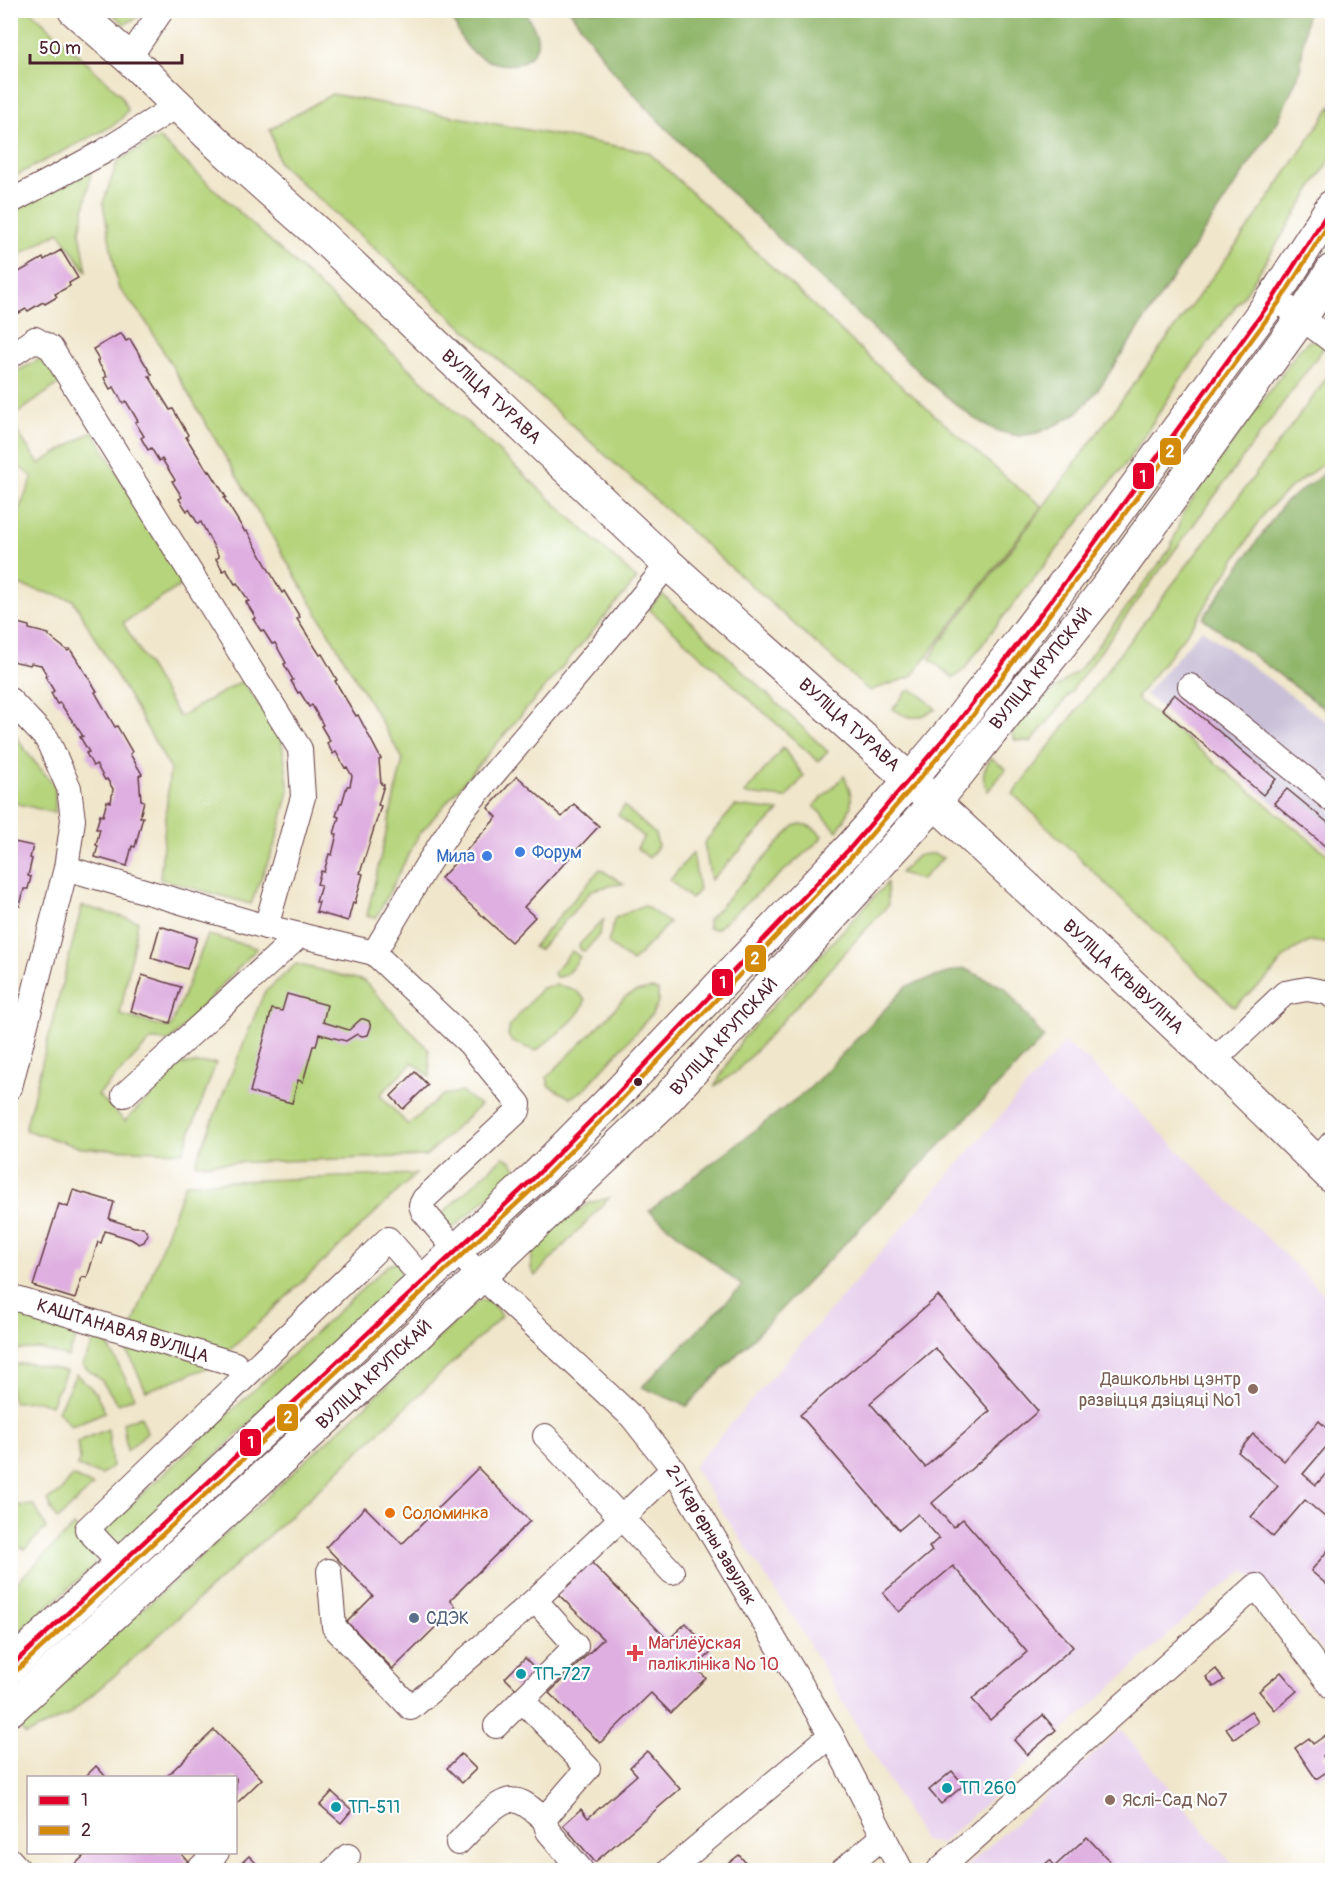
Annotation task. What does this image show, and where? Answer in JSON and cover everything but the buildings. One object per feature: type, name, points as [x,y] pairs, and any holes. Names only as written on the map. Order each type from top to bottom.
[{"type":"main road","name":"ВУЛІЦА ТУРАВА","points":[[74,10],[320,235],[668,564],[910,780]]},
{"type":"main road","name":"ВУЛІЦА КРУПСКАЙ","points":[[10,1667],[537,1176],[852,846],[958,722],[1078,566],[1274,297],[1332,206]]},
{"type":"main road","name":"ВУЛІЦА КРУПСКАЙ","points":[[10,1710],[482,1276],[666,1100],[934,804],[1107,587],[1302,317],[1332,270]]},
{"type":"main road","name":"ВУЛІЦА КРЫВУЛІНА","points":[[910,780],[1213,1061],[1327,1161]]},
{"type":"street","points":[[129,58],[162,10]]},
{"type":"street","points":[[10,202],[103,152],[178,105]]},
{"type":"street","points":[[1274,297],[1332,341]]},
{"type":"street","points":[[10,356],[35,339],[51,348],[300,749],[303,797],[266,927]]},
{"type":"street","points":[[66,868],[266,927],[374,954],[427,864],[462,812],[668,564]]},
{"type":"street","points":[[1190,686],[1332,800]]},
{"type":"street","points":[[10,700],[47,739],[69,788],[73,820],[66,868],[10,1087]]},
{"type":"street","points":[[124,1095],[300,935]]},
{"type":"street","name":"2-і Карʼерны завулак","points":[[374,954],[469,1043],[519,1104],[518,1111],[512,1118],[424,1199],[421,1205],[423,1211],[482,1276],[632,1417],[673,1469],[831,1735],[901,1870]]},
{"type":"street","points":[[1213,1061],[1285,993],[1307,989],[1329,993],[1332,996]]},
{"type":"street","points":[[120,1565],[87,1529],[388,1239],[424,1280]]},
{"type":"street","name":"КАШТАНАВАЯ ВУЛІЦА","points":[[10,1297],[236,1364]]},
{"type":"street","points":[[545,1436],[672,1572]]},
{"type":"street","points":[[330,1571],[334,1627],[411,1708],[535,1600],[673,1469]]},
{"type":"street","points":[[939,1870],[1256,1586],[1332,1687]]},
{"type":"street","points":[[496,1726],[576,1646],[535,1600]]},
{"type":"street","points":[[522,1700],[588,1768],[544,1819]]},
{"type":"street","points":[[670,1870],[831,1735]]},
{"type":"street","points":[[458,1843],[500,1803],[512,1800],[525,1804],[544,1819],[548,1832],[581,1870]]},
{"type":"street","points":[[843,1870],[884,1836]]},
{"type":"street","points":[[198,1870],[215,1854]]},
{"type":"street","points":[[10,1860],[19,1870]]},
{"type":"shaded area","points":[[1202,629],[1332,726],[1332,853],[1145,694]]},
{"type":"shaded area","points":[[1064,1043],[1084,1057],[1332,1302],[1332,1662],[1278,1593],[1244,1571],[1206,1600],[941,1844],[923,1840],[801,1630],[693,1467]]},
{"type":"shaded area","name":"Яслі-Сад №7","points":[[1121,1730],[1237,1870],[962,1870]]},
{"type":"green space","points":[[11,10],[31,11],[120,94],[128,110],[112,126],[11,178]]},
{"type":"green space","points":[[1307,10],[1300,71],[1278,121],[1097,391],[1078,412],[1058,424],[1037,433],[1019,436],[997,431],[975,419],[944,395],[889,344],[653,115],[613,71],[570,11]]},
{"type":"green space","points":[[109,11],[148,11],[125,24]]},
{"type":"green space","points":[[451,11],[524,11],[536,33],[537,45],[533,53],[518,63],[499,64],[489,61],[480,57],[466,45]]},
{"type":"green space","points":[[332,94],[648,152],[881,368],[1017,487],[1042,506],[911,677],[869,691],[279,163],[270,129]]},
{"type":"green space","points":[[1332,105],[1332,156],[1247,291],[1183,376],[1127,462],[992,631],[964,670],[953,678],[930,659],[939,644],[1250,226]]},
{"type":"green space","points":[[159,138],[637,579],[418,836],[376,918],[367,916],[403,759],[145,320],[118,287],[103,203],[118,160]]},
{"type":"green space","points":[[92,167],[80,232],[87,272],[59,232],[11,260],[11,211]]},
{"type":"green space","points":[[1319,340],[1327,343],[1056,712],[1031,742],[1015,740],[1012,734],[1025,712],[1080,669],[1170,549],[1184,511],[1298,351],[1309,341]]},
{"type":"green space","points":[[44,357],[61,382],[11,418],[10,375]]},
{"type":"green space","points":[[1332,371],[1332,457],[1289,489],[1265,512],[1196,621],[1136,698],[1332,858],[1332,944],[1311,941],[1293,950],[1269,977],[1234,1007],[1013,794]]},
{"type":"green space","points":[[10,421],[39,464],[93,431],[183,584],[123,623],[179,717],[242,681],[281,735],[289,791],[276,841],[251,904],[160,879],[170,768],[73,600],[11,583],[11,524],[33,477],[11,464]]},
{"type":"green space","points":[[1332,468],[1332,714],[1203,618],[1284,503]]},
{"type":"green space","points":[[662,594],[828,752],[818,761],[649,609]]},
{"type":"green space","points":[[911,690],[921,695],[936,709],[924,715],[910,717],[893,709],[906,692]]},
{"type":"green space","points":[[10,728],[55,786],[55,813],[11,802]]},
{"type":"green space","points":[[783,748],[804,776],[786,798],[744,794]]},
{"type":"green space","points":[[991,758],[1006,769],[988,791],[984,774]]},
{"type":"green space","points":[[844,776],[850,792],[851,805],[837,831],[814,806]]},
{"type":"green space","points":[[624,806],[655,834],[658,846],[649,858],[637,848],[644,837],[618,815]]},
{"type":"green space","points":[[735,806],[779,811],[711,880],[704,843]]},
{"type":"green space","points":[[801,824],[817,831],[822,836],[819,841],[716,929],[708,928],[708,920],[794,826]]},
{"type":"green space","points":[[693,853],[699,890],[691,899],[670,880]]},
{"type":"green space","points":[[934,854],[943,858],[921,880],[900,873],[917,856]]},
{"type":"green space","points":[[600,869],[624,884],[592,890],[539,950],[533,947]]},
{"type":"green space","points":[[887,883],[888,905],[737,1071],[714,1087],[743,1038]]},
{"type":"green space","points":[[644,905],[669,923],[632,962],[608,943],[615,918]]},
{"type":"green space","points":[[82,906],[138,921],[120,1015],[170,1028],[208,935],[257,948],[170,1041],[151,1040],[98,1095],[125,1121],[182,1064],[216,1063],[183,1152],[82,1148],[25,1130]]},
{"type":"green space","points":[[604,919],[599,935],[585,951],[581,950],[579,946],[581,943]]},
{"type":"green space","points":[[572,951],[580,957],[567,973],[556,977],[553,973]]},
{"type":"green space","points":[[296,964],[364,981],[429,1050],[430,1077],[413,1062],[380,1095],[408,1125],[443,1095],[461,1092],[480,1105],[426,1156],[195,1164],[264,993]]},
{"type":"green space","points":[[963,968],[1005,988],[1044,1038],[687,1406],[642,1387],[742,1286],[649,1211],[809,1089],[907,986]]},
{"type":"green space","points":[[555,985],[572,989],[585,1000],[578,1014],[536,1051],[512,1042],[508,1035],[510,1025],[542,988]]},
{"type":"green space","points":[[650,989],[658,990],[658,1003],[652,1014],[584,1090],[570,1098],[549,1086],[547,1077],[625,997]]},
{"type":"green space","points":[[503,1157],[514,1164],[516,1172],[452,1229],[441,1222],[443,1213]]},
{"type":"green space","points":[[416,1174],[229,1351],[133,1325],[185,1183]]},
{"type":"green space","points":[[609,1198],[535,1276],[531,1268],[532,1254],[537,1239],[589,1203]]},
{"type":"green space","points":[[397,1262],[404,1271],[402,1278],[122,1544],[114,1544],[104,1534],[107,1527],[388,1265]]},
{"type":"green space","points":[[479,1300],[490,1301],[502,1316],[302,1505],[68,1715],[26,1735],[19,1728],[24,1716],[257,1506]]},
{"type":"green space","points":[[11,1303],[82,1324],[68,1357],[40,1349],[11,1350]]},
{"type":"green space","points":[[97,1335],[109,1347],[135,1397],[118,1404],[101,1380],[82,1365]]},
{"type":"green space","points":[[119,1341],[217,1364],[146,1391],[132,1360]]},
{"type":"green space","points":[[27,1363],[66,1371],[51,1405],[38,1401],[13,1402],[11,1365]]},
{"type":"green space","points":[[76,1374],[96,1393],[105,1412],[71,1426],[58,1411]]},
{"type":"green space","points":[[141,1416],[147,1432],[127,1451],[123,1423]]},
{"type":"green space","points":[[108,1429],[112,1466],[101,1475],[77,1466],[80,1459],[77,1442]]},
{"type":"green space","points":[[73,1476],[93,1486],[57,1520],[47,1500],[58,1494]]},
{"type":"green space","points":[[11,1502],[20,1506],[34,1505],[46,1528],[25,1549],[11,1545]]},
{"type":"green space","points":[[74,1526],[94,1548],[94,1566],[11,1639],[11,1588]]},
{"type":"transit line","name":"1","points":[[10,1667],[536,1176],[852,846],[958,722],[1085,556],[1274,297],[1332,206]]},
{"type":"transit line","name":"2","points":[[15,1672],[541,1181],[857,851],[964,727],[1091,560],[1280,301],[1332,219]]},
{"type":"place","name":"Форум","points":[[520,852]]},
{"type":"place","name":"Мила","points":[[487,856]]},
{"type":"place","name":"Дашкольны цэнтр развіцця дзіцяці №1","points":[[1253,1389]]},
{"type":"place","name":"Соломинка","points":[[390,1513]]},
{"type":"place","name":"СДЭК","points":[[414,1618]]},
{"type":"place","name":"Магілёўская паліклініка № 10","points":[[635,1653]]},
{"type":"place","name":"ТП-727","points":[[521,1674]]},
{"type":"place","name":"ТП 260","points":[[947,1788]]},
{"type":"place","name":"Яслі-Сад №7","points":[[1110,1800]]},
{"type":"place","name":"ТП-511","points":[[336,1807]]}]
